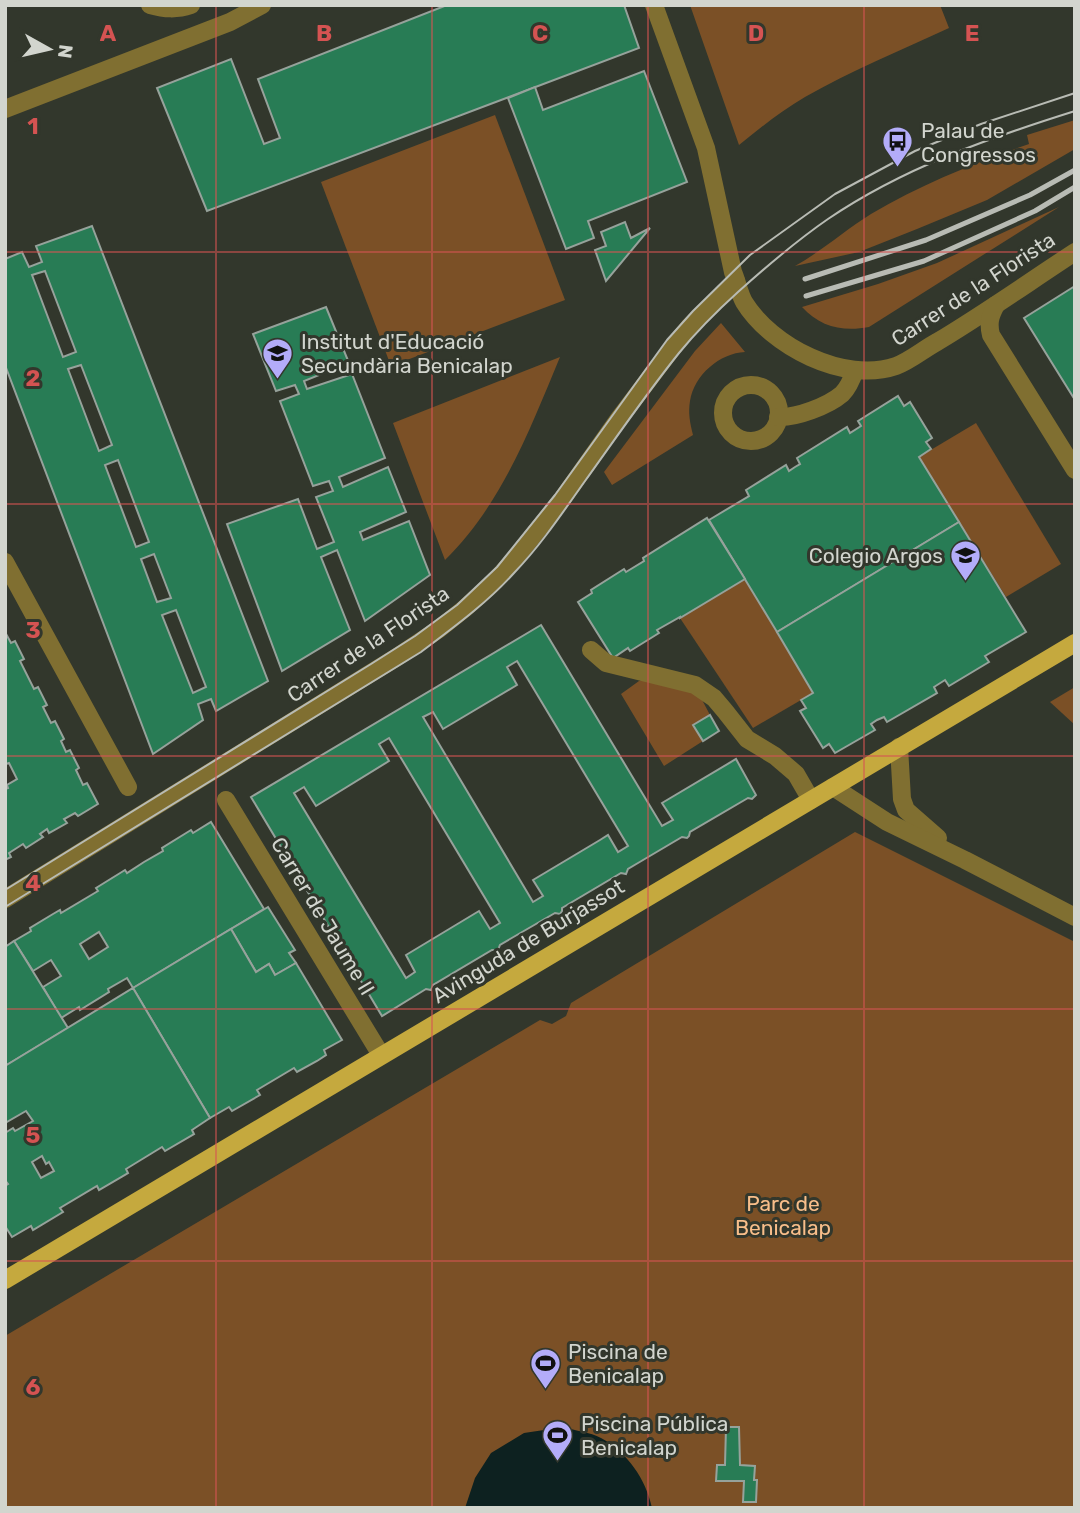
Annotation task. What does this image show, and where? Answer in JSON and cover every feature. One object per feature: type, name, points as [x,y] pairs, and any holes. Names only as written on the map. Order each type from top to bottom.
[{"type":"main road","name":"Avinguda de Burjassot","points":[[5,1280],[1075,643]]},
{"type":"street","points":[[150,5],[177,9],[191,5]]},
{"type":"street","points":[[5,109],[230,22],[262,5]]},
{"type":"street","name":"Carrer de la Florista","points":[[654,5],[706,148],[736,281],[744,302],[759,321],[799,352],[817,360],[855,370],[876,370],[897,365],[996,305],[1075,251]]},
{"type":"street","name":"Carrer de la Florista","points":[[5,899],[397,657],[439,629],[464,608],[492,584],[533,537],[689,327],[736,281]]},
{"type":"street","points":[[996,305],[990,317],[991,335],[1075,470]]},
{"type":"street","points":[[778,417],[799,415],[841,395],[855,370]]},
{"type":"street","points":[[5,562],[128,787]]},
{"type":"street","points":[[591,650],[606,663],[695,685],[726,711],[747,739],[775,755],[796,774],[811,800]]},
{"type":"street","points":[[899,747],[902,799],[906,810],[965,860]]},
{"type":"street","points":[[834,787],[887,822],[1075,917]]},
{"type":"street","name":"Carrer de Jaume II","points":[[226,800],[381,1055]]},
{"type":"green space","points":[[690,5],[940,5],[949,28],[805,97],[739,145]]},
{"type":"green space","points":[[495,115],[565,300],[391,366],[321,182]]},
{"type":"green space","points":[[1075,120],[1075,149],[987,200],[859,252],[795,266],[871,214],[909,193],[1029,144],[1027,135]]},
{"type":"green space","points":[[1059,207],[869,327],[850,329],[832,326],[816,319],[802,307],[937,263]]},
{"type":"green space","points":[[721,323],[745,352],[726,356],[718,361],[697,383],[689,405],[693,435],[612,485],[604,472],[695,351]]},
{"type":"green space","points":[[560,357],[499,490],[483,515],[445,560],[393,423]]},
{"type":"green space","points":[[976,423],[1061,564],[1006,597],[919,457]]},
{"type":"green space","points":[[745,579],[813,693],[753,728],[680,618]]},
{"type":"green space","points":[[661,677],[700,696],[710,715],[694,725],[703,741],[664,766],[621,694],[639,681]]},
{"type":"green space","points":[[1075,687],[1075,725],[1050,702]]},
{"type":"green space","name":"Parc de Benicalap","points":[[855,832],[1075,942],[1075,1508],[5,1508],[5,1336],[540,1020],[552,1024],[566,1016],[571,1003]]},
{"type":"water","name":"Piscina Pública Benicalap","points":[[564,1427],[597,1436],[619,1451],[640,1477],[652,1508],[465,1508],[475,1478],[491,1453],[524,1433]]},
{"type":"building","points":[[447,5],[624,5],[639,48],[207,211],[157,88],[231,59],[264,144],[280,138],[258,79]]},
{"type":"building","points":[[644,71],[687,182],[588,221],[594,238],[566,249],[508,98],[535,87],[543,110]]},
{"type":"building","points":[[625,222],[631,238],[650,228],[606,281],[595,250],[606,246],[601,232]]},
{"type":"building","points":[[92,226],[268,681],[216,711],[211,699],[198,704],[203,720],[153,754],[5,365],[5,259],[22,252],[29,267],[42,262],[36,246]],"holes":[[[45,271],[76,352],[63,357],[32,275]],[[81,365],[112,445],[99,451],[68,369]],[[118,460],[149,542],[136,547],[105,465]],[[154,554],[171,598],[157,602],[141,559]],[[176,610],[206,687],[193,693],[162,615]]]},
{"type":"building","points":[[1075,286],[1075,400],[1024,318]]},
{"type":"building","points":[[326,307],[349,363],[304,381],[307,389],[352,374],[385,458],[339,477],[343,487],[388,467],[406,512],[360,532],[363,540],[409,521],[430,575],[365,621],[337,550],[321,557],[350,630],[282,671],[227,524],[298,499],[317,549],[334,542],[316,497],[333,491],[329,481],[313,486],[280,401],[299,394],[295,385],[276,391],[253,334]]},
{"type":"building","points":[[898,396],[904,406],[910,402],[932,438],[926,442],[931,449],[919,457],[959,522],[777,632],[709,520],[749,496],[746,490],[786,465],[789,471],[800,464],[797,458],[847,427],[850,433],[861,426],[858,421]]},
{"type":"building","points":[[707,518],[745,579],[657,630],[659,633],[630,651],[628,648],[613,658],[578,602],[592,593],[591,590],[624,569],[626,572],[644,561],[643,558]]},
{"type":"building","points":[[959,522],[1026,632],[985,656],[989,662],[949,686],[945,680],[934,687],[937,693],[887,722],[884,717],[877,720],[871,724],[875,730],[835,753],[829,744],[823,748],[800,711],[806,708],[801,700],[813,693],[777,632]]},
{"type":"building","points":[[541,625],[662,826],[673,820],[662,803],[736,759],[756,795],[690,832],[687,838],[682,837],[628,869],[626,874],[621,873],[562,908],[560,914],[555,913],[500,945],[498,950],[492,950],[433,985],[431,990],[426,989],[382,1016],[251,797]],"holes":[[[517,661],[628,846],[618,852],[608,835],[533,880],[543,896],[533,902],[423,717],[433,712],[443,729],[517,685],[507,667]],[[389,738],[500,923],[490,929],[479,911],[406,955],[415,972],[406,978],[294,793],[304,787],[316,806],[389,761],[379,744]]]},
{"type":"building","points":[[5,632],[11,643],[15,641],[24,659],[20,661],[34,689],[38,687],[47,705],[43,707],[51,723],[55,721],[64,739],[61,741],[66,752],[70,750],[79,768],[76,770],[83,785],[87,783],[98,804],[78,816],[75,813],[64,819],[67,823],[49,833],[47,829],[40,834],[43,837],[26,848],[23,844],[9,853],[11,857],[5,860],[5,789],[17,779],[9,763],[5,762]]},
{"type":"building","points":[[710,715],[719,731],[703,741],[693,725]]},
{"type":"building","points":[[211,822],[264,909],[133,988],[127,978],[80,1010],[79,1007],[61,1018],[43,987],[61,976],[51,960],[33,971],[14,941],[53,914],[60,910],[61,913],[98,891],[96,888],[125,870],[127,873],[163,851],[162,848],[191,830],[193,833]],"holes":[[[99,932],[108,947],[89,959],[80,944]]]},
{"type":"building","points":[[268,907],[295,950],[289,953],[296,963],[275,975],[269,964],[256,972],[231,929]]},
{"type":"building","points":[[231,929],[256,972],[269,964],[275,975],[296,963],[342,1040],[324,1050],[326,1055],[317,1061],[297,1072],[294,1068],[257,1090],[260,1095],[232,1111],[229,1107],[210,1118],[133,988]]},
{"type":"building","points":[[14,941],[68,1028],[5,1066],[5,947]]},
{"type":"building","points":[[133,988],[210,1118],[192,1130],[194,1134],[165,1151],[162,1147],[126,1169],[128,1173],[99,1190],[97,1186],[60,1208],[63,1212],[33,1230],[31,1226],[12,1237],[5,1226],[5,1186],[8,1184],[5,1180],[5,1133],[13,1128],[15,1131],[33,1121],[26,1111],[5,1123],[5,1066]],"holes":[[[42,1156],[46,1164],[49,1162],[54,1171],[41,1178],[32,1162]]]},
{"type":"building","points":[[726,1427],[739,1427],[740,1465],[755,1466],[756,1502],[743,1502],[744,1481],[716,1481],[717,1465],[725,1465]]},
{"type":"tram line","points":[[5,890],[371,664],[457,605],[497,567],[555,495],[667,340],[750,255],[835,194],[915,151],[981,124],[1075,93]]},
{"type":"tram line","points":[[5,907],[421,652],[470,614],[504,584],[533,551],[655,384],[693,337],[749,282],[816,227],[886,184],[947,156],[1075,111]]},
{"type":"railway","points":[[805,279],[926,240],[1030,195],[1075,170]]},
{"type":"railway","points":[[806,296],[924,261],[1035,211],[1075,187]]},
{"type":"place","name":"Palau de Congressos","points":[[898,169]]},
{"type":"place","name":"Institut d'Educació Secundària Benicalap","points":[[278,380]]},
{"type":"place","name":"Colegio Argos","points":[[966,582]]},
{"type":"place","name":"Piscina de Benicalap","points":[[545,1390]]},
{"type":"place","name":"Piscina Pública Benicalap","points":[[558,1462]]}]
